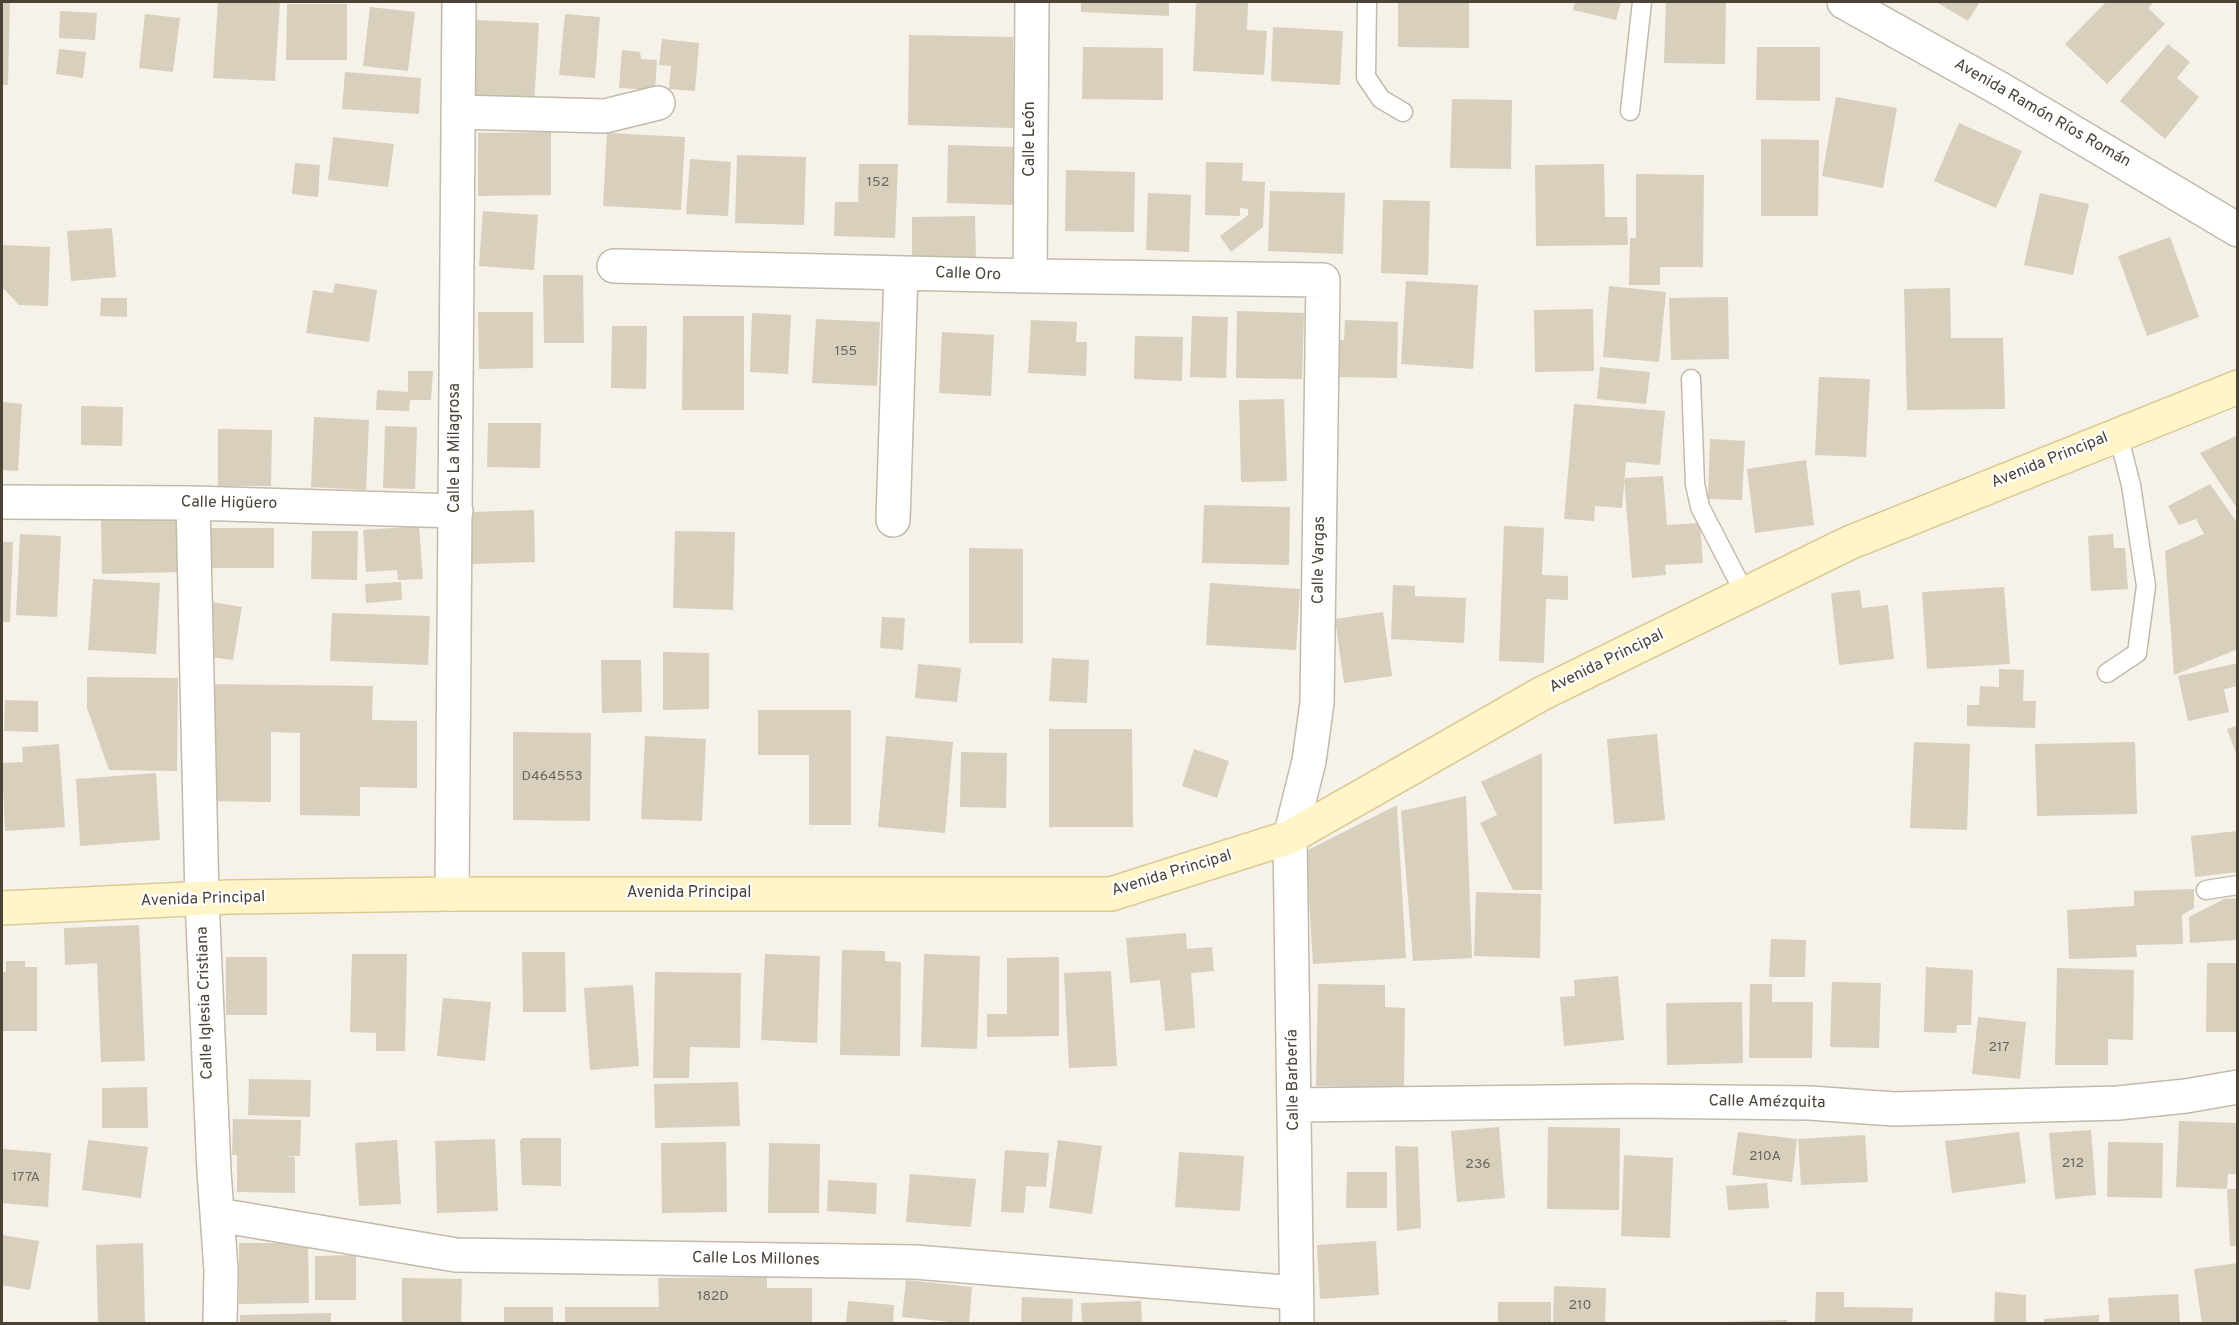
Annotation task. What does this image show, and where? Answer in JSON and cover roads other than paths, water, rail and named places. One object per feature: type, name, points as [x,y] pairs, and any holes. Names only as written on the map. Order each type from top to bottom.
[{"type":"street","name":"Calle La Milagrosa","points":[[452,894],[459,2]]},
{"type":"street","name":"Calle León","points":[[1030,276],[1032,2]]},
{"type":"street","name":"Avenida Ramón Ríos Román","points":[[1844,2],[2001,90],[2238,230]]},
{"type":"street","points":[[458,112],[605,116],[658,103]]},
{"type":"street","name":"Calle Oro","points":[[614,266],[1030,276],[1323,279]]},
{"type":"street","points":[[893,520],[901,273]]},
{"type":"street","name":"Calle Vargas","points":[[1290,837],[1309,761],[1317,703],[1323,279]]},
{"type":"street","name":"Avenida Principal","points":[[2,908],[202,899],[452,894],[1111,894],[1290,837],[1541,694],[1849,543],[2238,387]]},
{"type":"street","name":"Calle Higüero","points":[[2,502],[193,503],[456,511]]},
{"type":"street","name":"Calle Iglesia Cristiana","points":[[193,503],[202,899],[214,1171],[221,1270],[220,1323]]},
{"type":"street","name":"Calle Barbería","points":[[1290,837],[1297,1308]]},
{"type":"street","name":"Calle Amézquita","points":[[1295,1105],[1634,1101],[1810,1103],[1894,1109],[2118,1103],[2186,1096],[2238,1087]]},
{"type":"street","name":"Calle Los Millones","points":[[218,1215],[456,1255],[915,1262],[1297,1308]]},
{"type":"lane","points":[[1367,2],[1366,78],[1381,99],[1403,112]]},
{"type":"lane","points":[[1630,111],[1642,2]]},
{"type":"lane","points":[[1691,380],[1695,484],[1700,507],[1745,594]]},
{"type":"lane","points":[[2107,673],[2137,653],[2146,586],[2131,485],[2118,434]]},
{"type":"lane","points":[[2206,890],[2238,885]]}]
